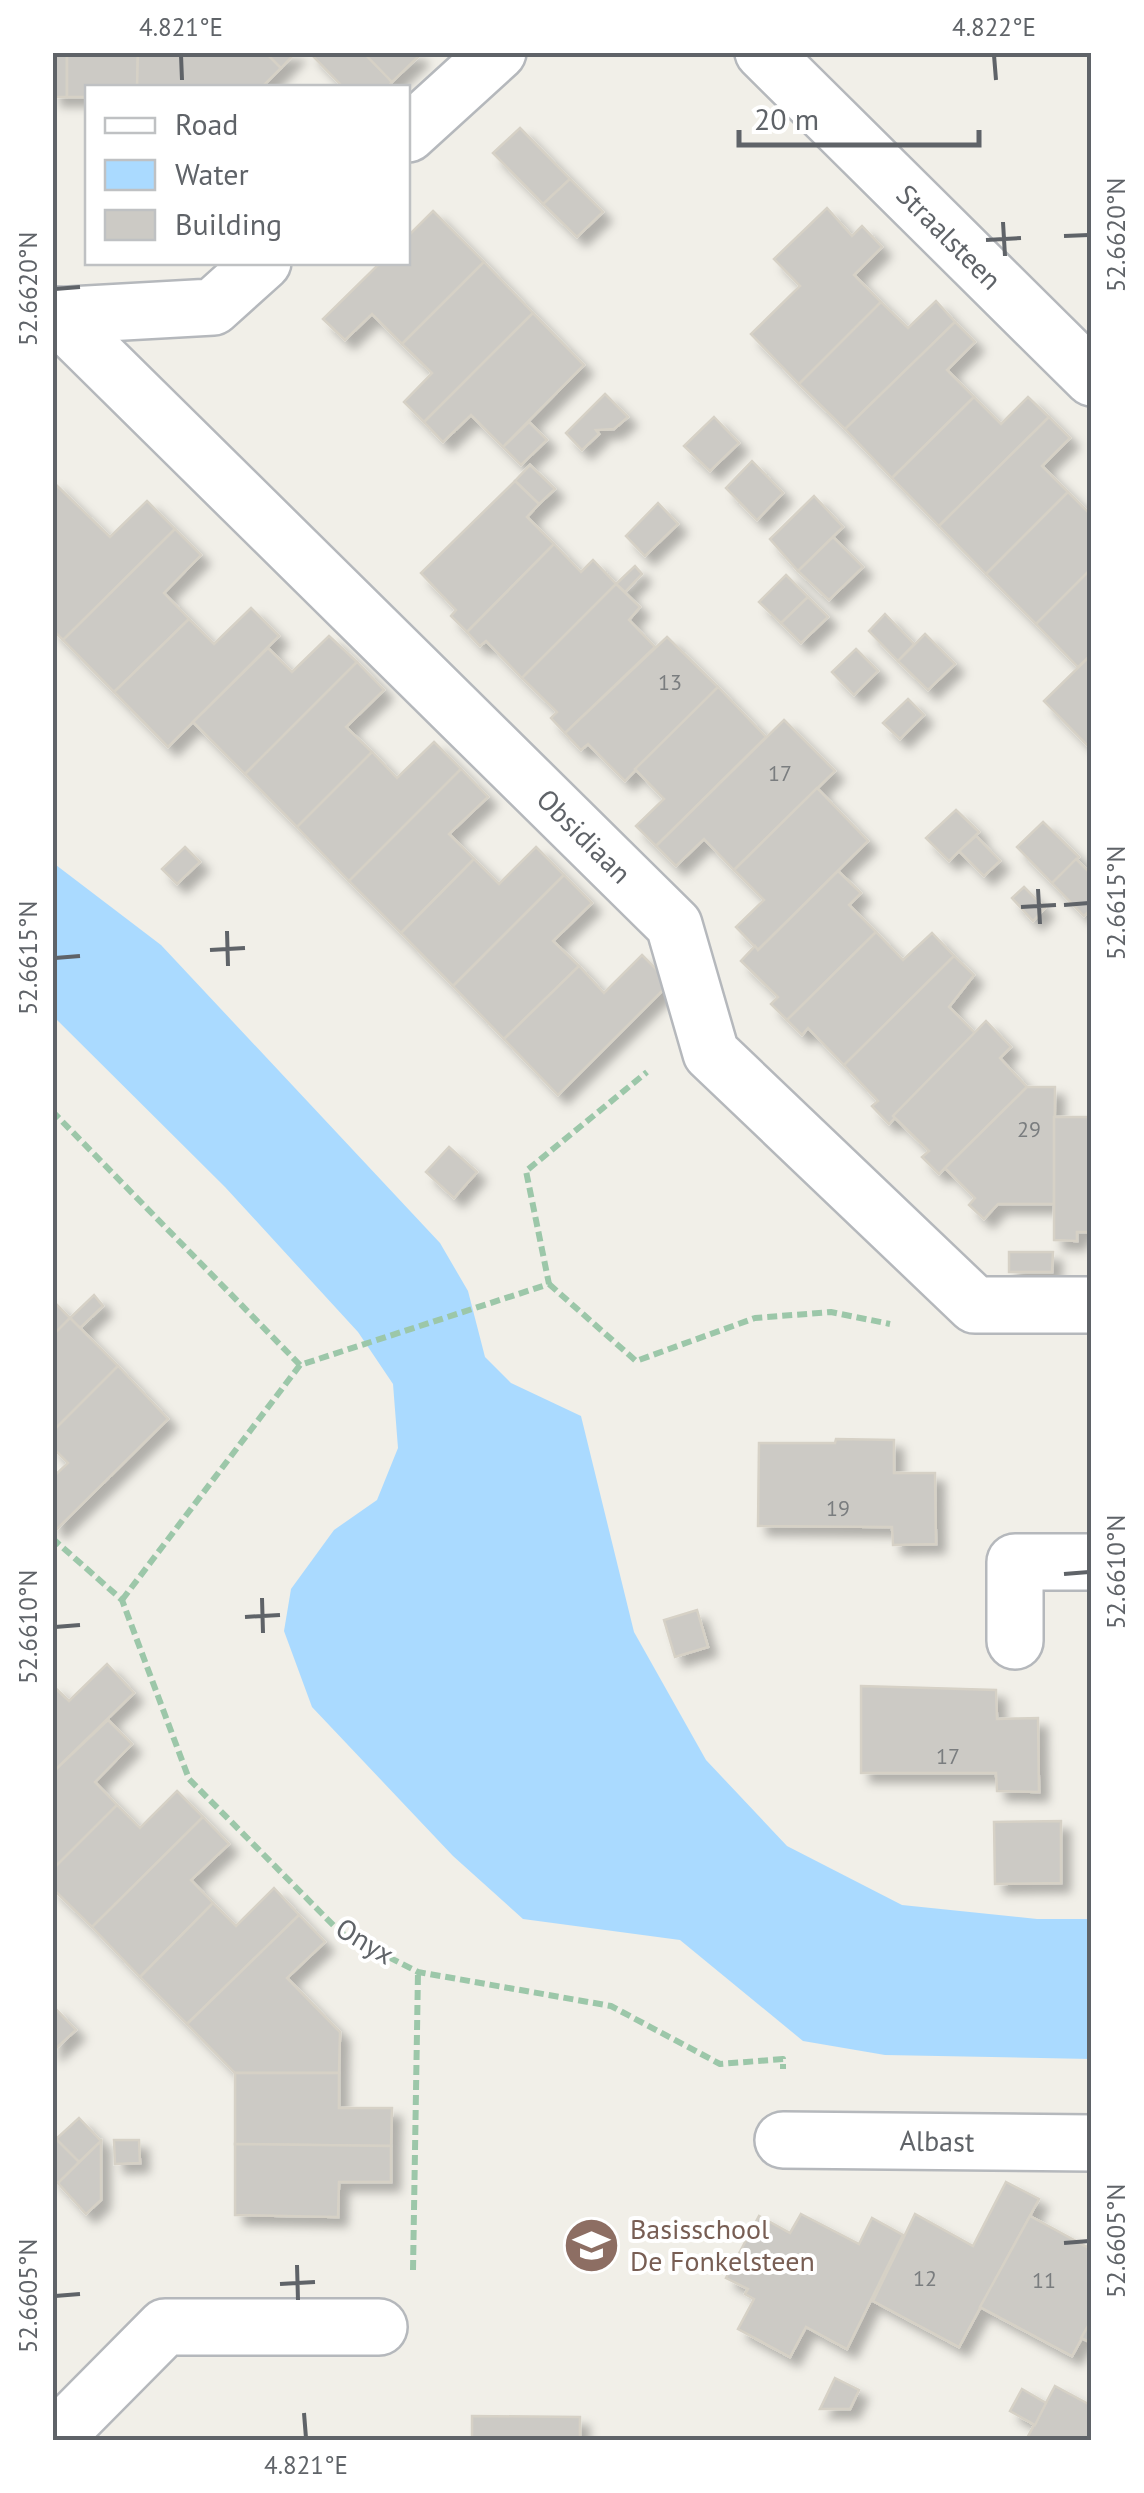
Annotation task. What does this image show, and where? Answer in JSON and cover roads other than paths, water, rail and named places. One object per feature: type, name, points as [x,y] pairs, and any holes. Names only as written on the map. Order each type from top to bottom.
[{"type":"street","points":[[410,132],[498,52]]},
{"type":"street","name":"Straalsteen","points":[[764,52],[1092,378]]},
{"type":"street","points":[[54,316],[214,307],[260,265]]},
{"type":"street","name":"Obsidiaan","points":[[54,316],[674,925],[711,1053],[975,1306],[1092,1306]]},
{"type":"street","points":[[1016,1640],[1014,1562],[1092,1562]]},
{"type":"street","name":"Albast","points":[[783,2140],[1092,2143]]},
{"type":"street","points":[[53,2440],[165,2327],[379,2327]]},
{"type":"water","points":[[52,862],[161,945],[440,1243],[468,1291],[485,1357],[511,1383],[581,1416],[634,1632],[706,1760],[787,1846],[902,1905],[1037,1919],[1091,1919],[1091,2059],[885,2055],[803,2041],[680,1940],[523,1919],[453,1856],[312,1707],[284,1631],[291,1589],[334,1530],[377,1500],[398,1448],[393,1384],[358,1332],[225,1187],[53,1016]]},
{"type":"place","name":"Basisschool De Fonkelsteen","points":[[591,2245]]}]
